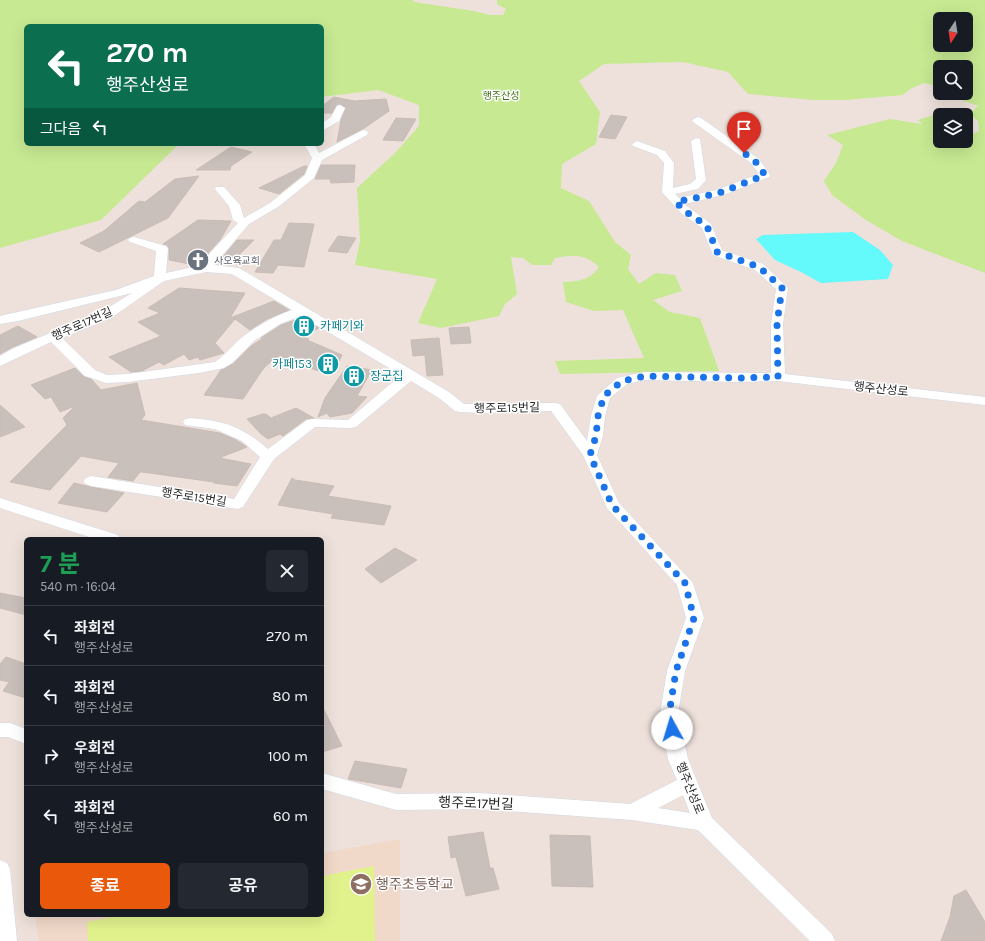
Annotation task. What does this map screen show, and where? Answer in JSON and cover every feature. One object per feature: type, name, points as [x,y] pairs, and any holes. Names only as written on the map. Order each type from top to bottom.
[{"type":"street","points":[[324,127],[335,119],[340,108]]},
{"type":"street","points":[[676,202],[719,193],[765,175],[755,161],[697,120]]},
{"type":"street","points":[[206,268],[214,256],[244,222],[274,206],[310,176],[317,158],[363,133]]},
{"type":"street","points":[[667,192],[694,187],[701,180],[696,141]]},
{"type":"street","points":[[637,144],[661,153],[669,163],[667,192],[685,211],[707,226],[717,252],[759,267],[782,288],[777,324],[778,377]]},
{"type":"street","points":[[310,146],[317,158]]},
{"type":"street","points":[[220,189],[234,205],[239,220],[244,222]]},
{"type":"street","points":[[134,240],[162,249],[160,278]]},
{"type":"street","name":"행주로15번길","points":[[0,320],[18,318],[120,293],[160,278],[206,268],[235,271],[444,395],[460,408],[482,409],[555,407],[590,455]]},
{"type":"street","name":"행주로17번길","points":[[0,362],[19,351],[106,315],[160,278]]},
{"type":"street","points":[[53,337],[90,373],[106,379],[128,378],[219,365],[227,360],[249,338],[275,321],[302,311]]},
{"type":"street","points":[[0,312],[18,318]]},
{"type":"street","name":"행주로15번길","points":[[91,481],[238,504],[268,456],[312,423],[351,424],[410,375]]},
{"type":"street","name":"행주산성로","points":[[824,941],[704,823],[678,759],[669,714],[676,671],[694,618],[685,583],[612,505],[590,455],[596,436],[598,416],[604,396],[622,381],[645,376],[738,378],[778,377],[985,401]]},
{"type":"street","points":[[190,422],[218,425],[247,438],[268,456]]},
{"type":"street","points":[[0,503],[106,537]]},
{"type":"street","points":[[0,730],[10,730],[24,736]]},
{"type":"street","name":"행주로17번길","points":[[324,782],[396,802],[479,801],[632,812],[704,823]]},
{"type":"street","points":[[632,812],[688,783]]},
{"type":"street","points":[[0,869],[6,941]]},
{"type":"shaded area","name":"행주초등학교","points":[[400,839],[400,941],[39,941],[35,917],[324,917],[324,853]]},
{"type":"green space","name":"행주산성","points":[[0,0],[413,0],[414,2],[474,11],[490,15],[503,15],[506,9],[497,4],[497,0],[985,0],[985,273],[902,241],[866,220],[832,195],[824,181],[836,163],[843,145],[827,135],[890,119],[922,124],[918,120],[933,115],[933,148],[973,148],[973,134],[979,131],[978,121],[973,117],[973,110],[978,106],[961,100],[973,100],[973,60],[933,60],[933,85],[924,83],[910,89],[903,95],[845,100],[813,100],[748,94],[728,72],[683,62],[604,64],[579,81],[600,112],[596,144],[562,164],[561,188],[589,201],[615,242],[631,255],[628,269],[639,284],[656,273],[675,275],[682,291],[653,300],[670,312],[700,318],[719,371],[560,374],[555,361],[644,358],[623,310],[594,311],[566,302],[563,282],[578,281],[587,278],[599,267],[584,257],[578,256],[555,258],[551,265],[532,265],[523,258],[511,257],[517,294],[505,304],[499,316],[441,328],[418,323],[437,279],[355,265],[360,241],[357,188],[396,152],[419,126],[419,105],[378,90],[324,97],[324,24],[24,24],[24,146],[178,146],[101,220],[0,248]]},
{"type":"green space","name":"행주초등학교","points":[[374,866],[375,941],[88,941],[87,922],[111,917],[324,917],[324,876]]},
{"type":"water","points":[[853,232],[880,250],[893,265],[888,279],[821,283],[775,260],[756,239],[763,235]]},
{"type":"building","points":[[334,97],[354,101],[386,99],[389,111],[363,129],[337,142],[341,120],[346,108],[340,104],[336,105],[332,113],[324,113],[324,104]]},
{"type":"building","points":[[611,115],[627,117],[615,139],[599,137]]},
{"type":"building","points":[[396,118],[416,119],[403,141],[383,140]]},
{"type":"building","points":[[231,147],[252,152],[231,166],[230,170],[196,170]]},
{"type":"building","points":[[321,165],[355,165],[354,182],[331,183],[330,179],[315,179]]},
{"type":"building","points":[[304,166],[307,166],[304,174],[279,194],[259,188]]},
{"type":"building","points":[[199,176],[168,218],[99,252],[80,243],[104,231],[139,201],[145,202],[175,179]]},
{"type":"building","points":[[198,220],[231,221],[220,240],[201,264],[195,265],[169,260],[169,248],[167,245],[163,244]]},
{"type":"building","points":[[289,223],[314,224],[304,267],[278,265],[273,273],[255,272],[274,240],[281,240]]},
{"type":"building","points":[[338,236],[356,238],[347,253],[328,251]]},
{"type":"building","points":[[237,240],[254,240],[229,265],[218,263]]},
{"type":"building","points":[[179,288],[245,293],[230,318],[274,301],[289,310],[267,319],[250,330],[235,319],[215,343],[224,353],[200,360],[198,357],[189,360],[184,354],[164,365],[159,362],[142,371],[131,372],[109,357],[161,336],[138,322],[160,313],[148,308]]},
{"type":"building","points":[[301,318],[319,328],[302,336],[309,339],[307,340],[342,355],[333,373],[319,371],[276,357],[263,369],[243,399],[204,395],[221,370],[233,364],[251,346],[262,339],[261,338],[281,325]]},
{"type":"building","points":[[18,326],[37,337],[0,354],[0,335]]},
{"type":"building","points":[[469,327],[471,343],[451,344],[449,328]]},
{"type":"building","points":[[439,338],[443,375],[427,376],[425,355],[413,356],[411,340]]},
{"type":"building","points":[[347,366],[372,370],[357,396],[367,397],[352,413],[330,417],[327,413],[318,417],[325,398]]},
{"type":"building","points":[[75,368],[84,377],[91,379],[101,390],[137,383],[145,415],[141,420],[220,433],[247,447],[219,458],[251,464],[237,486],[142,472],[140,472],[133,481],[108,477],[119,463],[81,456],[50,490],[10,482],[67,425],[63,418],[75,406],[60,412],[51,397],[45,399],[31,385]]},
{"type":"building","points":[[0,405],[25,427],[0,437]]},
{"type":"building","points":[[296,408],[314,418],[306,419],[283,436],[280,434],[268,439],[261,434],[247,419],[263,414],[266,414],[271,418]]},
{"type":"building","points":[[292,478],[295,480],[334,486],[328,496],[391,506],[384,525],[331,518],[333,514],[278,505]]},
{"type":"building","points":[[74,483],[124,493],[107,512],[58,503]]},
{"type":"building","points":[[395,548],[417,560],[381,583],[365,569]]},
{"type":"building","points":[[0,593],[24,598],[24,614],[0,608]]},
{"type":"building","points":[[6,657],[24,663],[24,697],[3,691],[9,682],[0,680],[0,664]]},
{"type":"building","points":[[324,710],[342,746],[324,751]]},
{"type":"building","points":[[355,761],[407,769],[401,788],[348,779]]},
{"type":"building","points":[[483,832],[490,868],[493,868],[499,889],[466,896],[456,857],[451,858],[448,837]]},
{"type":"building","points":[[550,835],[590,836],[593,887],[552,886]]},
{"type":"building","points":[[966,890],[985,922],[985,941],[941,941],[950,917],[954,896]]},
{"type":"place","name":"사오육교회","points":[[198,260]]},
{"type":"place","name":"카페기와","points":[[304,326]]},
{"type":"place","name":"카페153","points":[[328,364]]},
{"type":"place","name":"장군집","points":[[354,376]]},
{"type":"place","name":"행주초등학교","points":[[361,884]]},
{"type":"route","points":[[672,729],[669,714],[676,671],[694,618],[685,583],[612,505],[590,455],[596,436],[598,416],[604,396],[622,381],[645,376],[738,378],[778,377],[777,324],[782,288],[759,267],[717,252],[707,226],[685,211],[676,202],[719,193],[765,175],[755,161],[744,153]]}]
